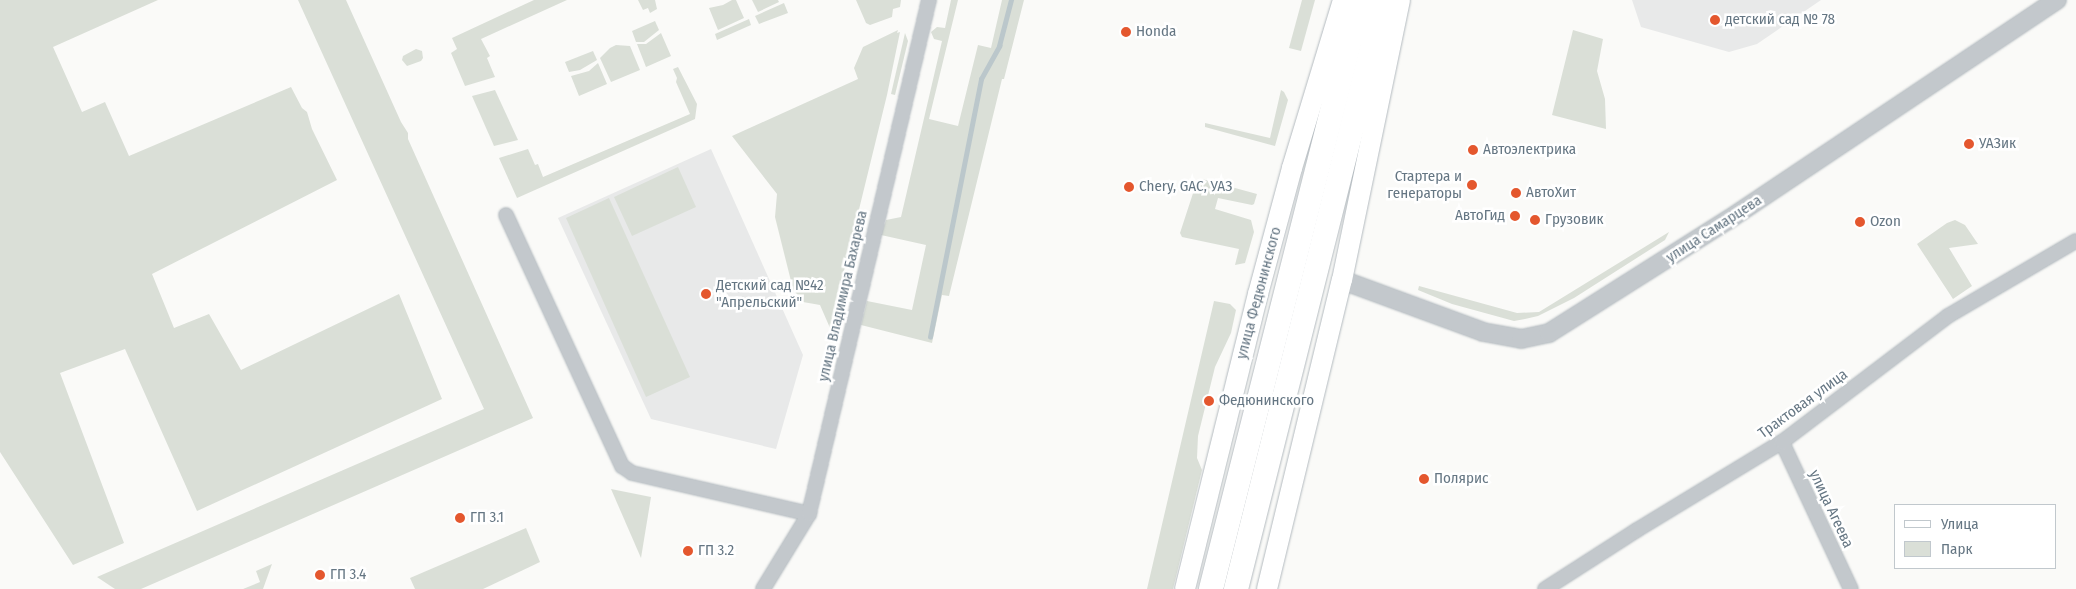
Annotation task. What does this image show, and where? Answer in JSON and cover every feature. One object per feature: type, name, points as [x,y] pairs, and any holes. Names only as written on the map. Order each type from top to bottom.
[{"type":"highway","name":"улица Федюнинского","points":[[1211,589],[1360,0]]},
{"type":"highway","points":[[1236,589],[1384,0]]},
{"type":"main road","name":"улица Федюнинского","points":[[1185,589],[1258,294],[1292,168],[1343,0]]},
{"type":"main road","points":[[1267,589],[1342,280],[1400,0]]},
{"type":"street","name":"улица Владимира Бахарева","points":[[763,589],[809,514],[929,0]]},
{"type":"street","name":"улица Самарцева","points":[[1342,280],[1483,332],[1521,339],[1549,333],[1716,228],[2057,0]]},
{"type":"street","points":[[506,215],[622,466],[632,473],[809,514]]},
{"type":"street","name":"Трактовая улица","points":[[1545,589],[1636,530],[1782,442],[1948,316],[2076,240]]},
{"type":"street","name":"улица Агеева","points":[[1782,442],[1851,589]]},
{"type":"shaded area","name":"детский сад № 78","points":[[1632,0],[1821,0],[1757,44],[1729,52],[1641,27]]},
{"type":"shaded area","points":[[711,149],[803,355],[776,449],[651,419],[558,218]]},
{"type":"green space","points":[[0,0],[158,0],[53,47],[82,112],[105,102],[129,156],[291,87],[302,108],[307,112],[312,129],[337,180],[152,274],[174,328],[209,314],[241,370],[399,294],[442,399],[197,511],[125,349],[60,373],[124,543],[73,565],[0,452]]},
{"type":"green space","points":[[298,0],[346,0],[401,122],[408,133],[408,139],[533,418],[141,589],[115,589],[97,577],[484,409]]},
{"type":"green space","points":[[534,0],[567,0],[481,39],[490,56],[487,58],[495,77],[465,86],[451,53],[457,49],[452,38]]},
{"type":"green space","points":[[638,0],[655,0],[657,9],[650,13],[648,8],[643,10]]},
{"type":"green space","points":[[736,0],[744,18],[718,30],[709,8],[723,5]]},
{"type":"green space","points":[[752,0],[778,0],[779,2],[758,12]]},
{"type":"green space","points":[[856,0],[901,0],[900,7],[893,9],[892,17],[870,25],[866,23]]},
{"type":"green space","points":[[951,0],[958,0],[929,119],[958,126],[978,45],[991,48],[1002,0],[1024,0],[1004,79],[1002,79],[949,296],[942,295],[932,343],[861,325],[867,301],[912,310],[926,245],[881,235],[886,220],[901,217],[942,41],[934,39],[931,32],[937,27],[945,28]]},
{"type":"green space","points":[[1302,0],[1315,0],[1301,51],[1289,48]]},
{"type":"green space","points":[[784,3],[788,13],[759,24],[755,16]]},
{"type":"green space","points":[[749,19],[751,25],[717,40],[715,34]]},
{"type":"green space","points":[[655,21],[659,30],[644,42],[636,42],[632,31]]},
{"type":"green space","points":[[898,30],[897,33],[900,32],[887,95],[830,328],[820,305],[803,302],[793,289],[775,217],[777,194],[732,136],[858,79],[854,68],[863,47]]},
{"type":"green space","points":[[1573,30],[1603,39],[1597,71],[1605,99],[1606,129],[1552,115]]},
{"type":"green space","points":[[661,33],[671,56],[646,67],[637,44],[646,44]]},
{"type":"green space","points":[[905,33],[908,41],[895,95],[891,94]]},
{"type":"green space","points":[[616,45],[630,46],[640,70],[611,82],[600,58]]},
{"type":"green space","points":[[416,49],[422,51],[423,58],[421,61],[407,66],[402,60],[403,56]]},
{"type":"green space","points":[[593,51],[597,60],[580,70],[569,72],[565,62]]},
{"type":"green space","points":[[598,63],[607,84],[579,96],[571,76],[589,71]]},
{"type":"green space","points":[[678,67],[697,104],[695,119],[517,198],[499,158],[528,149],[535,165],[538,164],[543,177],[690,114],[676,82],[677,78],[673,69]]},
{"type":"green space","points":[[495,90],[518,140],[494,146],[472,96]]},
{"type":"green space","points":[[1281,90],[1288,100],[1275,146],[1205,127],[1205,123],[1270,138]]},
{"type":"green space","points":[[678,167],[696,207],[632,236],[614,197]]},
{"type":"green space","points":[[1202,179],[1257,194],[1252,205],[1218,198],[1215,209],[1251,220],[1254,232],[1245,263],[1235,265],[1239,249],[1182,237],[1180,233],[1197,181]]},
{"type":"green space","points":[[609,198],[690,377],[646,397],[566,218]]},
{"type":"green space","points":[[1955,220],[1965,225],[1978,244],[1949,248],[1972,286],[1953,299],[1917,244],[1947,223]]},
{"type":"green space","points":[[1669,232],[1665,240],[1574,298],[1538,316],[1514,321],[1452,304],[1418,290],[1419,286],[1517,313],[1539,312]]},
{"type":"green space","points":[[1214,301],[1230,304],[1236,310],[1231,333],[1215,367],[1198,436],[1197,458],[1202,470],[1173,589],[1147,589]]},
{"type":"green space","points":[[611,489],[651,497],[641,558]]},
{"type":"green space","points":[[526,528],[540,562],[483,589],[415,589],[410,578]]},
{"type":"green space","points":[[272,564],[263,589],[243,589],[260,582],[256,571]]},
{"type":"waterway","points":[[930,337],[981,79],[999,46],[1011,0]]},
{"type":"place","name":"детский сад № 78","points":[[1715,20]]},
{"type":"place","name":"Honda","points":[[1126,32]]},
{"type":"place","name":"УАЗик","points":[[1969,144]]},
{"type":"place","name":"Автоэлектрика","points":[[1473,150]]},
{"type":"place","name":"Стартера и генераторы","points":[[1472,185]]},
{"type":"place","name":"Chery, GAC, УАЗ","points":[[1129,187]]},
{"type":"place","name":"АвтоХит","points":[[1516,193]]},
{"type":"place","name":"АвтоГид","points":[[1515,216]]},
{"type":"place","name":"Грузовик","points":[[1535,220]]},
{"type":"place","name":"Ozon","points":[[1860,222]]},
{"type":"place","name":"Детский сад №42 \"Апрельский\"","points":[[706,294]]},
{"type":"place","name":"Федюнинского","points":[[1209,401]]},
{"type":"place","name":"Полярис","points":[[1424,479]]},
{"type":"place","name":"ГП 3.1","points":[[460,518]]},
{"type":"place","name":"ГП 3.2","points":[[688,551]]},
{"type":"place","name":"ГП 3.4","points":[[320,575]]}]
